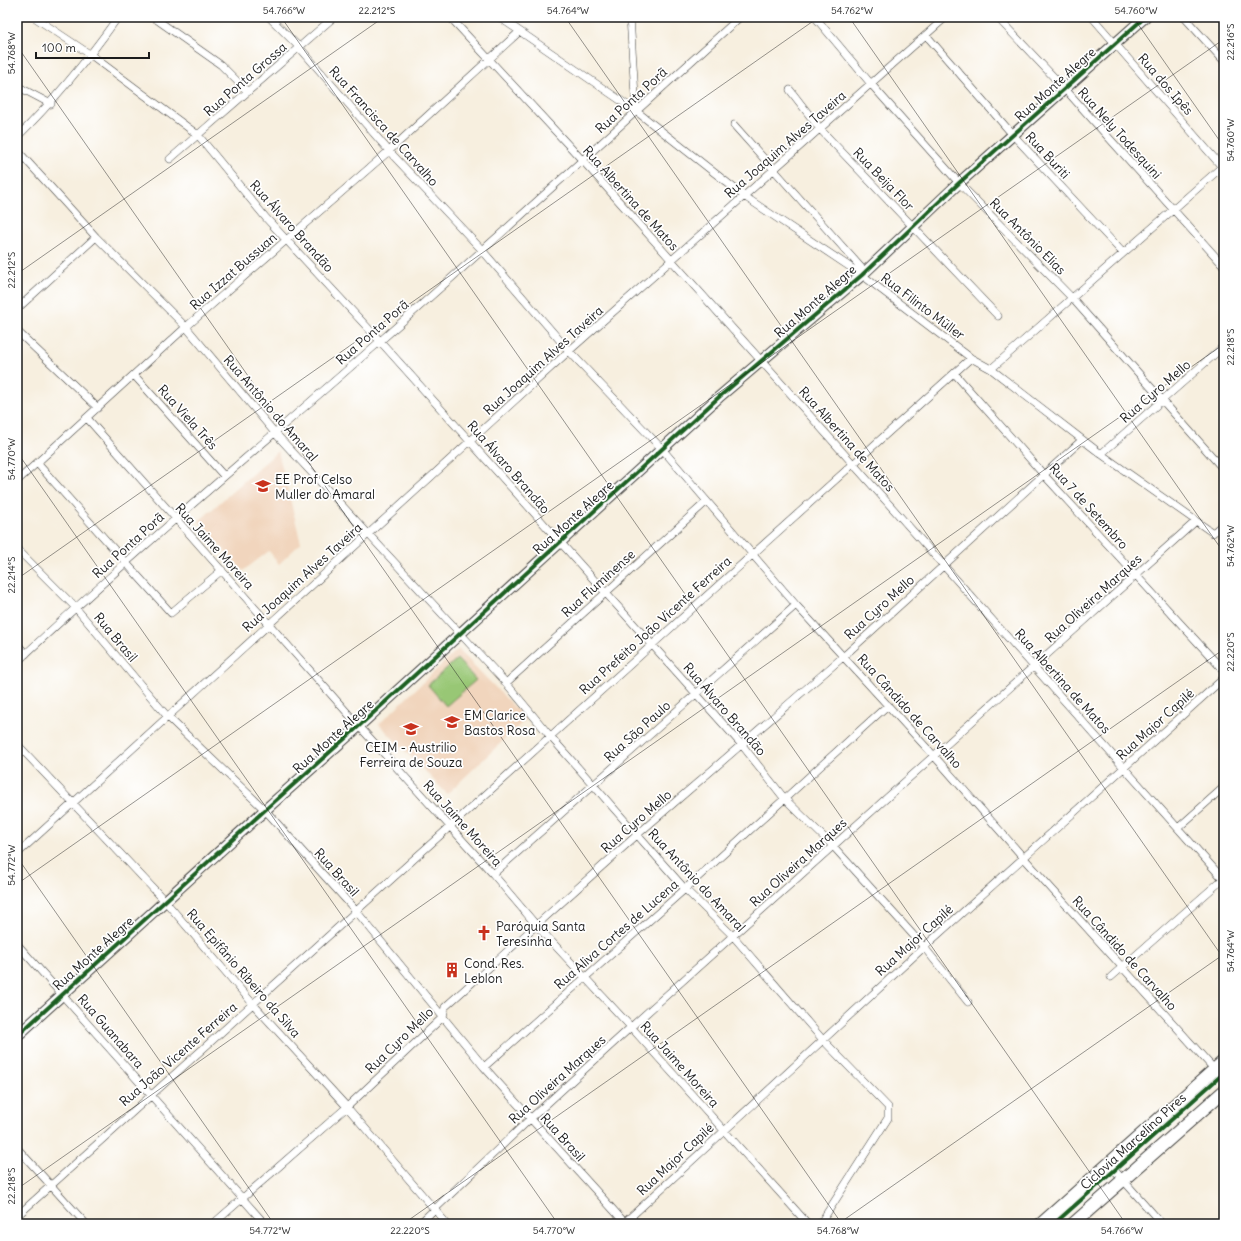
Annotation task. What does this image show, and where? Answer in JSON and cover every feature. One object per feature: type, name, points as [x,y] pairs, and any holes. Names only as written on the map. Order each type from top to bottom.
[{"type":"main road","points":[[1041,1224],[1224,1061]]},
{"type":"main road","points":[[1073,1224],[1122,1179],[1224,1091]]},
{"type":"street","name":"Rua Álvaro Brandão","points":[[34,17],[91,55],[198,135],[287,240],[380,341],[604,593],[652,644],[695,695],[742,745],[784,798],[833,846],[924,947],[968,1002]]},
{"type":"street","points":[[17,137],[51,104],[91,55],[118,17]]},
{"type":"street","points":[[153,17],[221,65],[248,92]]},
{"type":"street","name":"Rua Francisca de Carvalho","points":[[269,17],[300,48],[389,151],[482,250]]},
{"type":"street","name":"Rua Ponta Grossa","points":[[170,159],[334,17]]},
{"type":"street","name":"Rua Albertina de Matos","points":[[450,17],[583,161],[854,464],[942,565],[1224,879]]},
{"type":"street","name":"Rua Filinto Müller","points":[[499,17],[636,111],[744,196],[863,273],[972,358],[991,368],[1082,440],[1213,533],[1224,523]]},
{"type":"street","points":[[630,17],[636,111]]},
{"type":"street","name":"Rua Ponta Porã","points":[[17,662],[175,519],[380,341],[583,161],[740,17]]},
{"type":"street","name":"Rua Antônio Elias","points":[[816,17],[871,84],[959,183],[1072,298],[1224,470]]},
{"type":"street","name":"Rua Joaquim Alves Taveira","points":[[17,854],[269,623],[471,442],[569,351],[774,171],[946,17]]},
{"type":"street","name":"Rua Nely Todesquini","points":[[997,17],[1065,89],[1224,266]]},
{"type":"street","name":"Rua dos Ipês","points":[[1092,17],[1223,166]]},
{"type":"street","name":"Rua Monte Alegre","points":[[17,1036],[663,450],[719,397],[863,273],[959,183],[1145,17]]},
{"type":"street","points":[[1184,17],[1224,62]]},
{"type":"street","name":"Rua Izzat Bussuan","points":[[17,481],[186,327],[389,151],[519,32]]},
{"type":"street","name":"Rua Buriti","points":[[926,35],[1013,135],[1123,253]]},
{"type":"street","points":[[17,86],[51,104]]},
{"type":"street","name":"Rua Beija Flor","points":[[790,90],[820,130],[913,225],[998,316]]},
{"type":"street","points":[[734,125],[863,273]]},
{"type":"street","name":"Rua Antônio do Amaral","points":[[17,150],[96,237],[186,327],[275,433],[506,683],[550,736],[685,889],[732,936],[823,1040],[888,1108],[888,1118],[820,1224]]},
{"type":"street","points":[[991,368],[1223,166]]},
{"type":"street","points":[[17,309],[96,237]]},
{"type":"street","name":"Rua Cândido de Carvalho","points":[[482,250],[569,351],[663,450],[706,502],[796,605],[936,757],[1023,858],[1224,1080]]},
{"type":"street","points":[[17,331],[98,408]]},
{"type":"street","name":"Rua Cyro Mello","points":[[1101,454],[1224,346]]},
{"type":"street","name":"Rua Prefeito João Vicente Ferreira","points":[[357,912],[652,644],[972,358]]},
{"type":"street","name":"Rua 7 de Setembro","points":[[955,374],[1044,475],[1224,671]]},
{"type":"street","name":"Rua Viela Três","points":[[134,375],[224,476]]},
{"type":"street","name":"Rua Jaime Moreira","points":[[87,418],[359,726],[493,874],[536,926],[631,1027],[808,1224]]},
{"type":"street","name":"Rua Cyro Mello","points":[[213,1224],[347,1107],[443,1017],[445,1007],[638,834],[844,656],[942,565],[1082,440]]},
{"type":"street","points":[[37,463],[171,613],[222,570]]},
{"type":"street","name":"Rua Fluminense","points":[[506,683],[706,502]]},
{"type":"street","name":"Rua Oliveira Marques","points":[[419,1224],[435,1211],[530,1119],[631,1027],[833,846],[936,757],[1196,521]]},
{"type":"street","name":"Rua Brasil","points":[[17,549],[75,608],[167,716],[265,810],[357,912],[484,1067],[625,1223]]},
{"type":"street","name":"Rua São Paulo","points":[[493,874],[796,605]]},
{"type":"street","points":[[17,644],[26,654]]},
{"type":"street","name":"Rua Major Capilé","points":[[625,1223],[924,947],[1224,678]]},
{"type":"street","name":"Rua Aliva Cortes de Lucena","points":[[484,1067],[685,889],[888,705]]},
{"type":"street","name":"Rua Epifânio Ribeiro da Silva","points":[[17,744],[165,901],[253,1004],[347,1107],[447,1224]]},
{"type":"street","points":[[1178,828],[1224,787]]},
{"type":"street","points":[[1111,977],[1224,879]]},
{"type":"street","name":"Rua João Vicente Ferreira","points":[[17,1216],[149,1095],[357,912]]},
{"type":"street","name":"Rua Guanabara","points":[[17,944],[63,994],[149,1095],[265,1224]]},
{"type":"street","points":[[17,1148],[86,1224]]},
{"type":"street","points":[[1110,1164],[1162,1224]]},
{"type":"shaded area","name":"EE Prof Celso Muller do Amaral","points":[[278,451],[301,543],[279,564],[269,551],[243,571],[199,521]]},
{"type":"shaded area","name":"EM Clarice Bastos Rosa","points":[[458,649],[526,719],[447,794],[379,724]]},
{"type":"green space","points":[[457,659],[476,680],[446,706],[428,685]]},
{"type":"cycle path","points":[[17,1036],[719,397],[862,275],[959,183],[1145,17]]},
{"type":"cycle path","name":"Ciclovia Marcelino Pires","points":[[1054,1224],[1224,1073]]},
{"type":"place","name":"EE Prof Celso Muller do Amaral","points":[[263,486]]},
{"type":"place","name":"EM Clarice Bastos Rosa","points":[[452,722]]},
{"type":"place","name":"CEIM - Austrilio Ferreira de Souza","points":[[411,729]]},
{"type":"place","name":"Paróquia Santa Teresinha","points":[[484,933]]},
{"type":"place","name":"Cond. Res. Leblon","points":[[452,970]]}]
